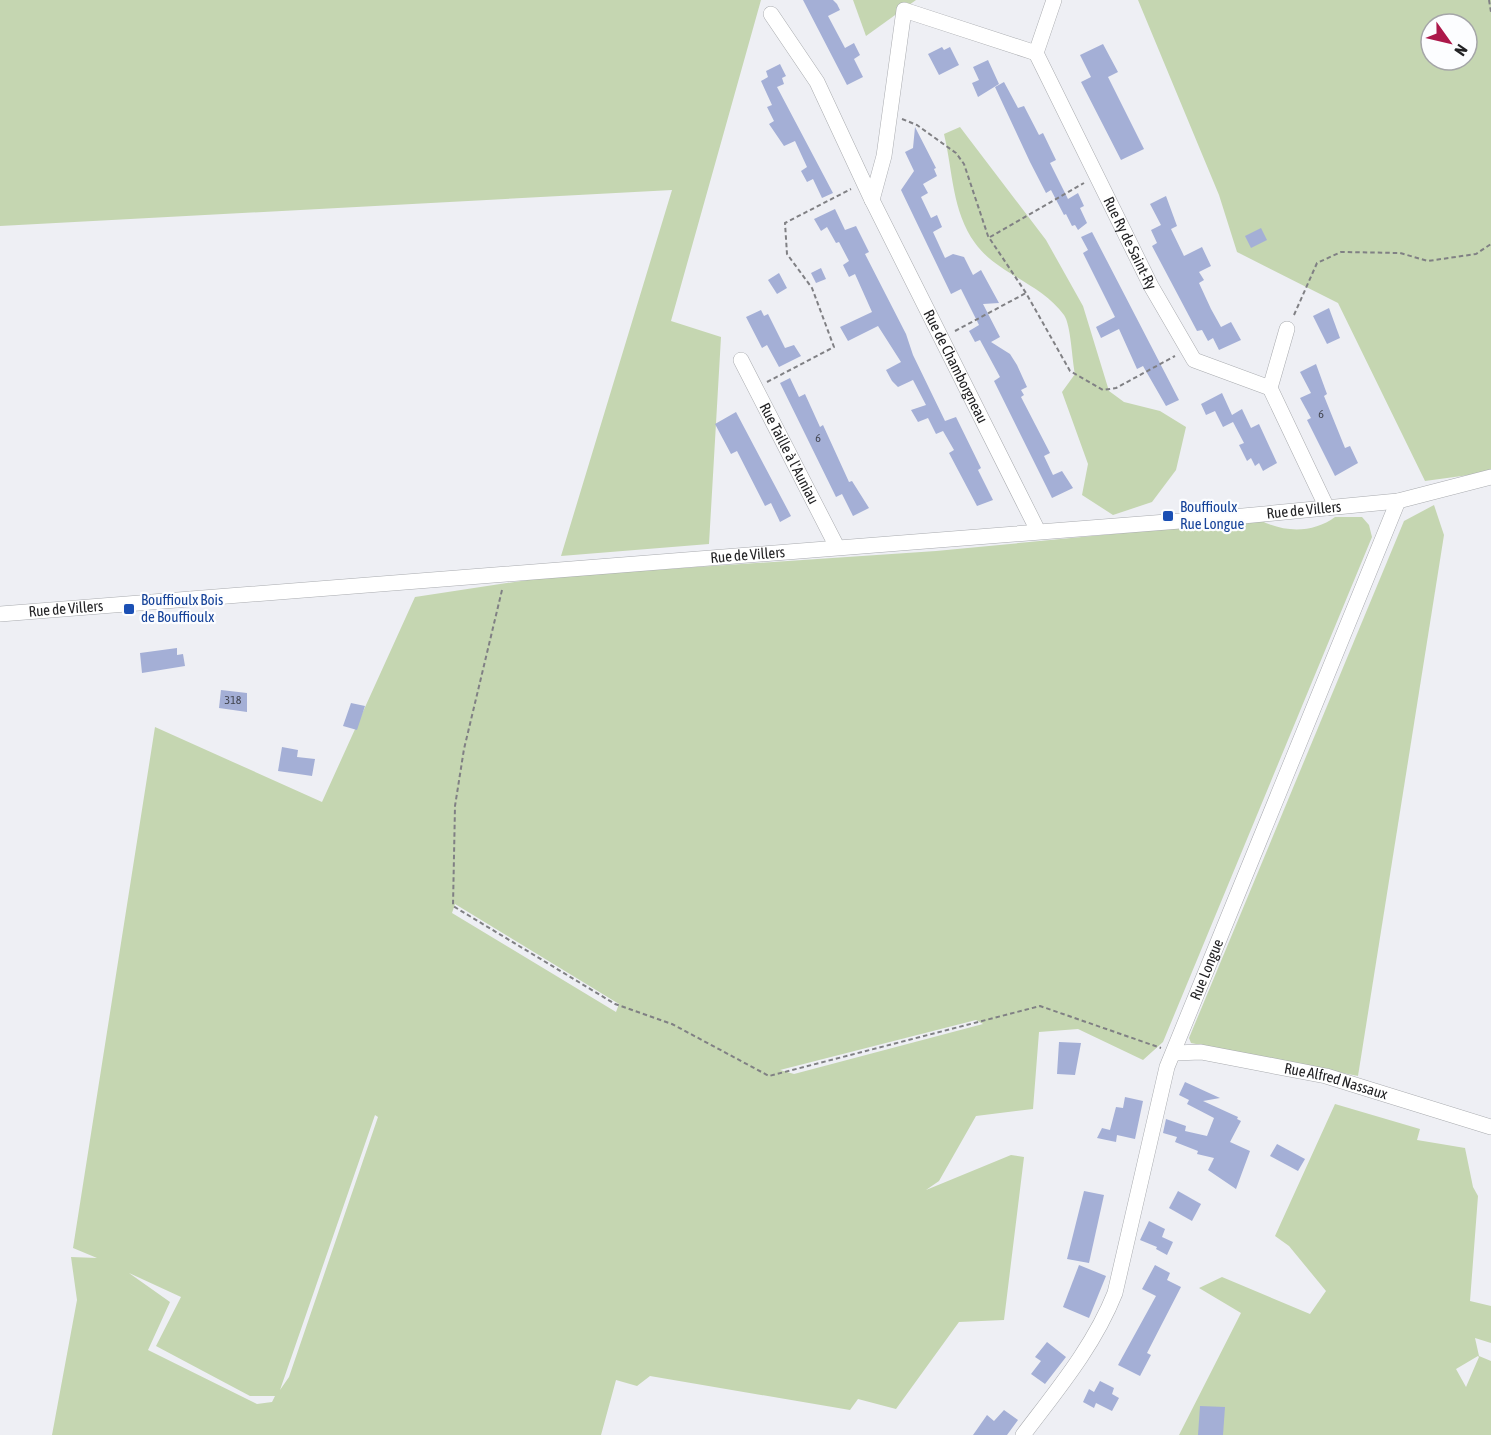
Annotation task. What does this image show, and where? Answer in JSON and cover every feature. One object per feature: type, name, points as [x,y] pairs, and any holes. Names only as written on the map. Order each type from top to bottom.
[{"type":"street","points":[[872,200],[884,156],[904,10],[1036,52],[1054,0]]},
{"type":"street","name":"Rue de Chamborgneau","points":[[771,14],[818,82],[872,200],[1038,531]]},
{"type":"street","name":"Rue Ry de Saint-Ry","points":[[1036,52],[1151,285],[1194,360],[1270,388]]},
{"type":"street","points":[[1287,329],[1270,388],[1327,508]]},
{"type":"street","name":"Rue Taille à l'Auniau","points":[[741,360],[837,547]]},
{"type":"street","name":"Rue de Villers","points":[[0,614],[1327,508],[1398,501],[1491,477]]},
{"type":"street","name":"Rue Longue","points":[[1023,1435],[1078,1361],[1105,1319],[1115,1293],[1167,1067],[1175,1053],[1398,501]]},
{"type":"street","name":"Rue Alfred Nassaux","points":[[1175,1053],[1202,1052],[1326,1076],[1491,1127]]},
{"type":"path","points":[[1490,0],[1491,12]]},
{"type":"path","points":[[890,114],[917,125],[956,153],[964,164],[990,237],[1026,293],[1070,371],[1103,390],[1116,388],[1188,349]]},
{"type":"path","points":[[990,237],[1097,175]]},
{"type":"path","points":[[755,387],[834,347],[812,288],[787,254],[785,223],[864,182]]},
{"type":"path","points":[[1287,329],[1317,263],[1341,252],[1400,253],[1428,261],[1476,254],[1491,244]]},
{"type":"path","points":[[942,338],[1026,293]]},
{"type":"path","points":[[506,574],[464,749],[455,806],[453,906],[615,1004],[672,1024],[769,1076],[1040,1006],[1175,1053]]},
{"type":"green space","points":[[0,0],[761,0],[671,321],[721,337],[709,544],[561,556],[672,190],[0,226]]},
{"type":"green space","points":[[853,0],[916,0],[866,36]]},
{"type":"green space","points":[[1138,0],[1491,0],[1491,472],[1425,481],[1338,303],[1237,252],[1219,195]]},
{"type":"green space","points":[[960,127],[1046,240],[1083,306],[1109,391],[1124,402],[1160,411],[1186,427],[1176,470],[1152,502],[1113,515],[1082,495],[1088,464],[1062,392],[1075,374],[1066,320],[1054,304],[1043,295],[984,254],[967,231],[957,204],[944,134]]},
{"type":"green space","points":[[1434,505],[1444,535],[1358,1076],[1191,1043],[1189,1038],[1404,521]]},
{"type":"green space","points":[[1335,517],[1362,517],[1369,525],[1372,537],[1163,1042],[1143,1060],[1078,1029],[1039,1032],[1033,1109],[976,1116],[939,1181],[926,1190],[1011,1155],[1024,1157],[1004,1320],[959,1322],[896,1409],[858,1399],[850,1410],[650,1376],[637,1386],[616,1380],[601,1435],[52,1435],[77,1300],[71,1257],[97,1258],[73,1248],[155,727],[322,802],[415,597],[547,577],[936,551],[1260,520],[1289,529],[1308,528]],"holes":[[[455,904],[619,1004],[616,1012],[452,913]],[[976,1020],[983,1024],[794,1074],[780,1070]],[[375,1115],[378,1117],[289,1377],[280,1390]],[[129,1273],[181,1297],[156,1346],[250,1396],[275,1396],[272,1402],[257,1404],[148,1350],[170,1302]]]},
{"type":"green space","points":[[1335,1104],[1420,1129],[1417,1140],[1465,1148],[1473,1187],[1478,1196],[1470,1301],[1491,1306],[1491,1343],[1475,1338],[1479,1356],[1491,1361],[1491,1435],[1179,1435],[1241,1313],[1199,1288],[1222,1277],[1310,1314],[1326,1291],[1289,1246],[1275,1236]],"holes":[[[1479,1357],[1466,1387],[1456,1369]]]},
{"type":"building","points":[[803,0],[833,0],[837,4],[840,10],[828,16],[845,48],[854,43],[860,55],[854,59],[863,77],[847,85]]},
{"type":"building","points":[[1103,44],[1118,72],[1108,77],[1144,149],[1121,160],[1081,82],[1091,77],[1080,55]]},
{"type":"building","points":[[942,47],[944,50],[950,47],[959,65],[939,75],[928,54]]},
{"type":"building","points":[[988,60],[999,84],[978,97],[972,83],[979,80],[973,67]]},
{"type":"building","points":[[780,64],[786,76],[782,78],[784,84],[777,87],[833,193],[822,198],[813,179],[807,182],[801,171],[807,167],[795,141],[784,146],[769,124],[774,121],[767,107],[772,105],[761,81],[768,77],[766,71]]},
{"type":"building","points":[[1004,82],[1018,108],[1024,106],[1039,135],[1043,133],[1056,160],[1050,163],[1068,199],[1078,193],[1084,206],[1080,208],[1087,223],[1078,230],[1075,225],[1072,226],[1066,214],[1064,215],[1051,190],[1046,193],[1030,162],[995,87]]},
{"type":"building","points":[[915,127],[936,168],[934,169],[937,176],[923,184],[928,193],[921,197],[931,218],[937,215],[942,227],[933,232],[945,258],[953,254],[964,257],[973,275],[981,270],[999,303],[983,304],[1000,337],[991,342],[1010,354],[1017,365],[1027,387],[1021,390],[1024,395],[1021,397],[1050,453],[1044,456],[1053,475],[1062,471],[1073,488],[1052,498],[994,381],[1000,377],[980,340],[975,342],[969,331],[979,325],[961,289],[951,294],[901,190],[914,171],[905,152],[913,148]]},
{"type":"building","points":[[1166,196],[1177,226],[1171,229],[1184,256],[1202,247],[1211,266],[1199,272],[1204,280],[1199,283],[1211,309],[1221,327],[1231,322],[1241,340],[1219,350],[1213,338],[1208,341],[1202,330],[1197,331],[1152,246],[1157,243],[1151,230],[1161,225],[1150,204]]},
{"type":"building","points":[[835,209],[845,230],[856,226],[869,252],[865,254],[906,334],[913,355],[945,421],[956,417],[981,468],[978,470],[993,500],[977,506],[949,453],[954,450],[943,431],[936,434],[928,418],[918,422],[911,410],[926,405],[913,380],[898,387],[892,381],[886,370],[901,362],[878,326],[848,341],[840,327],[872,312],[855,274],[849,277],[843,265],[849,261],[839,242],[836,243],[827,227],[821,231],[814,219]]},
{"type":"building","points":[[1261,228],[1267,240],[1251,248],[1245,236]]},
{"type":"building","points":[[1092,232],[1179,400],[1166,406],[1143,366],[1137,369],[1119,329],[1101,338],[1096,327],[1115,317],[1083,253],[1088,250],[1081,237]]},
{"type":"building","points":[[821,268],[826,279],[816,283],[811,273]]},
{"type":"building","points":[[779,273],[787,288],[777,294],[768,280]]},
{"type":"building","points":[[1329,308],[1340,338],[1327,344],[1313,316]]},
{"type":"building","points":[[761,310],[764,316],[768,314],[785,348],[794,345],[801,356],[779,367],[767,345],[762,348],[746,317]]},
{"type":"building","points":[[1316,364],[1327,394],[1324,396],[1345,448],[1350,446],[1358,463],[1335,476],[1307,420],[1311,418],[1300,398],[1311,393],[1300,372]]},
{"type":"building","points":[[790,378],[799,397],[805,394],[820,427],[823,425],[849,482],[852,481],[869,508],[853,516],[842,494],[836,497],[780,383]]},
{"type":"building","points":[[1222,393],[1232,415],[1242,409],[1251,428],[1259,424],[1277,463],[1263,471],[1259,463],[1255,466],[1251,458],[1247,461],[1239,445],[1244,443],[1233,422],[1223,427],[1215,411],[1206,415],[1201,404]]},
{"type":"building","points":[[736,412],[791,516],[780,522],[771,503],[765,506],[737,451],[731,454],[715,424]]},
{"type":"building","points":[[177,648],[177,655],[183,654],[185,666],[142,673],[140,653]]},
{"type":"building","points":[[221,690],[247,693],[247,712],[219,708]]},
{"type":"building","points":[[351,703],[365,706],[357,730],[343,726]]},
{"type":"building","points":[[282,747],[298,750],[297,757],[315,759],[312,776],[278,771]]},
{"type":"building","points":[[1059,1042],[1081,1043],[1075,1075],[1057,1074]]},
{"type":"building","points":[[1185,1082],[1220,1098],[1203,1101],[1238,1117],[1237,1119],[1241,1121],[1230,1142],[1250,1151],[1236,1189],[1208,1170],[1214,1158],[1197,1154],[1198,1151],[1175,1142],[1177,1137],[1163,1133],[1166,1119],[1186,1126],[1185,1131],[1207,1136],[1214,1118],[1187,1104],[1189,1100],[1179,1095]]},
{"type":"building","points":[[1125,1097],[1143,1101],[1135,1139],[1117,1135],[1116,1142],[1097,1138],[1102,1128],[1110,1130],[1116,1107],[1123,1108]]},
{"type":"building","points":[[1277,1144],[1305,1159],[1298,1171],[1270,1156]]},
{"type":"building","points":[[1084,1191],[1104,1195],[1089,1263],[1067,1259]]},
{"type":"building","points":[[1178,1191],[1201,1204],[1192,1221],[1169,1208]]},
{"type":"building","points":[[1149,1221],[1165,1229],[1162,1237],[1173,1242],[1167,1255],[1156,1249],[1157,1247],[1140,1240]]},
{"type":"building","points":[[1079,1265],[1106,1276],[1089,1318],[1063,1307]]},
{"type":"building","points":[[1155,1265],[1170,1273],[1167,1280],[1181,1287],[1147,1353],[1151,1355],[1140,1376],[1118,1365],[1156,1296],[1142,1289]]},
{"type":"building","points":[[1047,1342],[1066,1357],[1045,1384],[1031,1374],[1041,1361],[1035,1357]]},
{"type":"building","points":[[1100,1381],[1114,1388],[1112,1394],[1119,1398],[1112,1411],[1096,1403],[1094,1408],[1083,1402],[1089,1389],[1094,1392]]},
{"type":"building","points":[[1200,1406],[1225,1407],[1223,1435],[1198,1435]]},
{"type":"building","points":[[1004,1410],[1018,1420],[1007,1435],[973,1435],[987,1415],[994,1421]]},
{"type":"place","name":"Bouffioulx Rue Longue","points":[[1168,516]]},
{"type":"place","name":"Bouffioulx Bois de Bouffioulx","points":[[129,609]]}]
